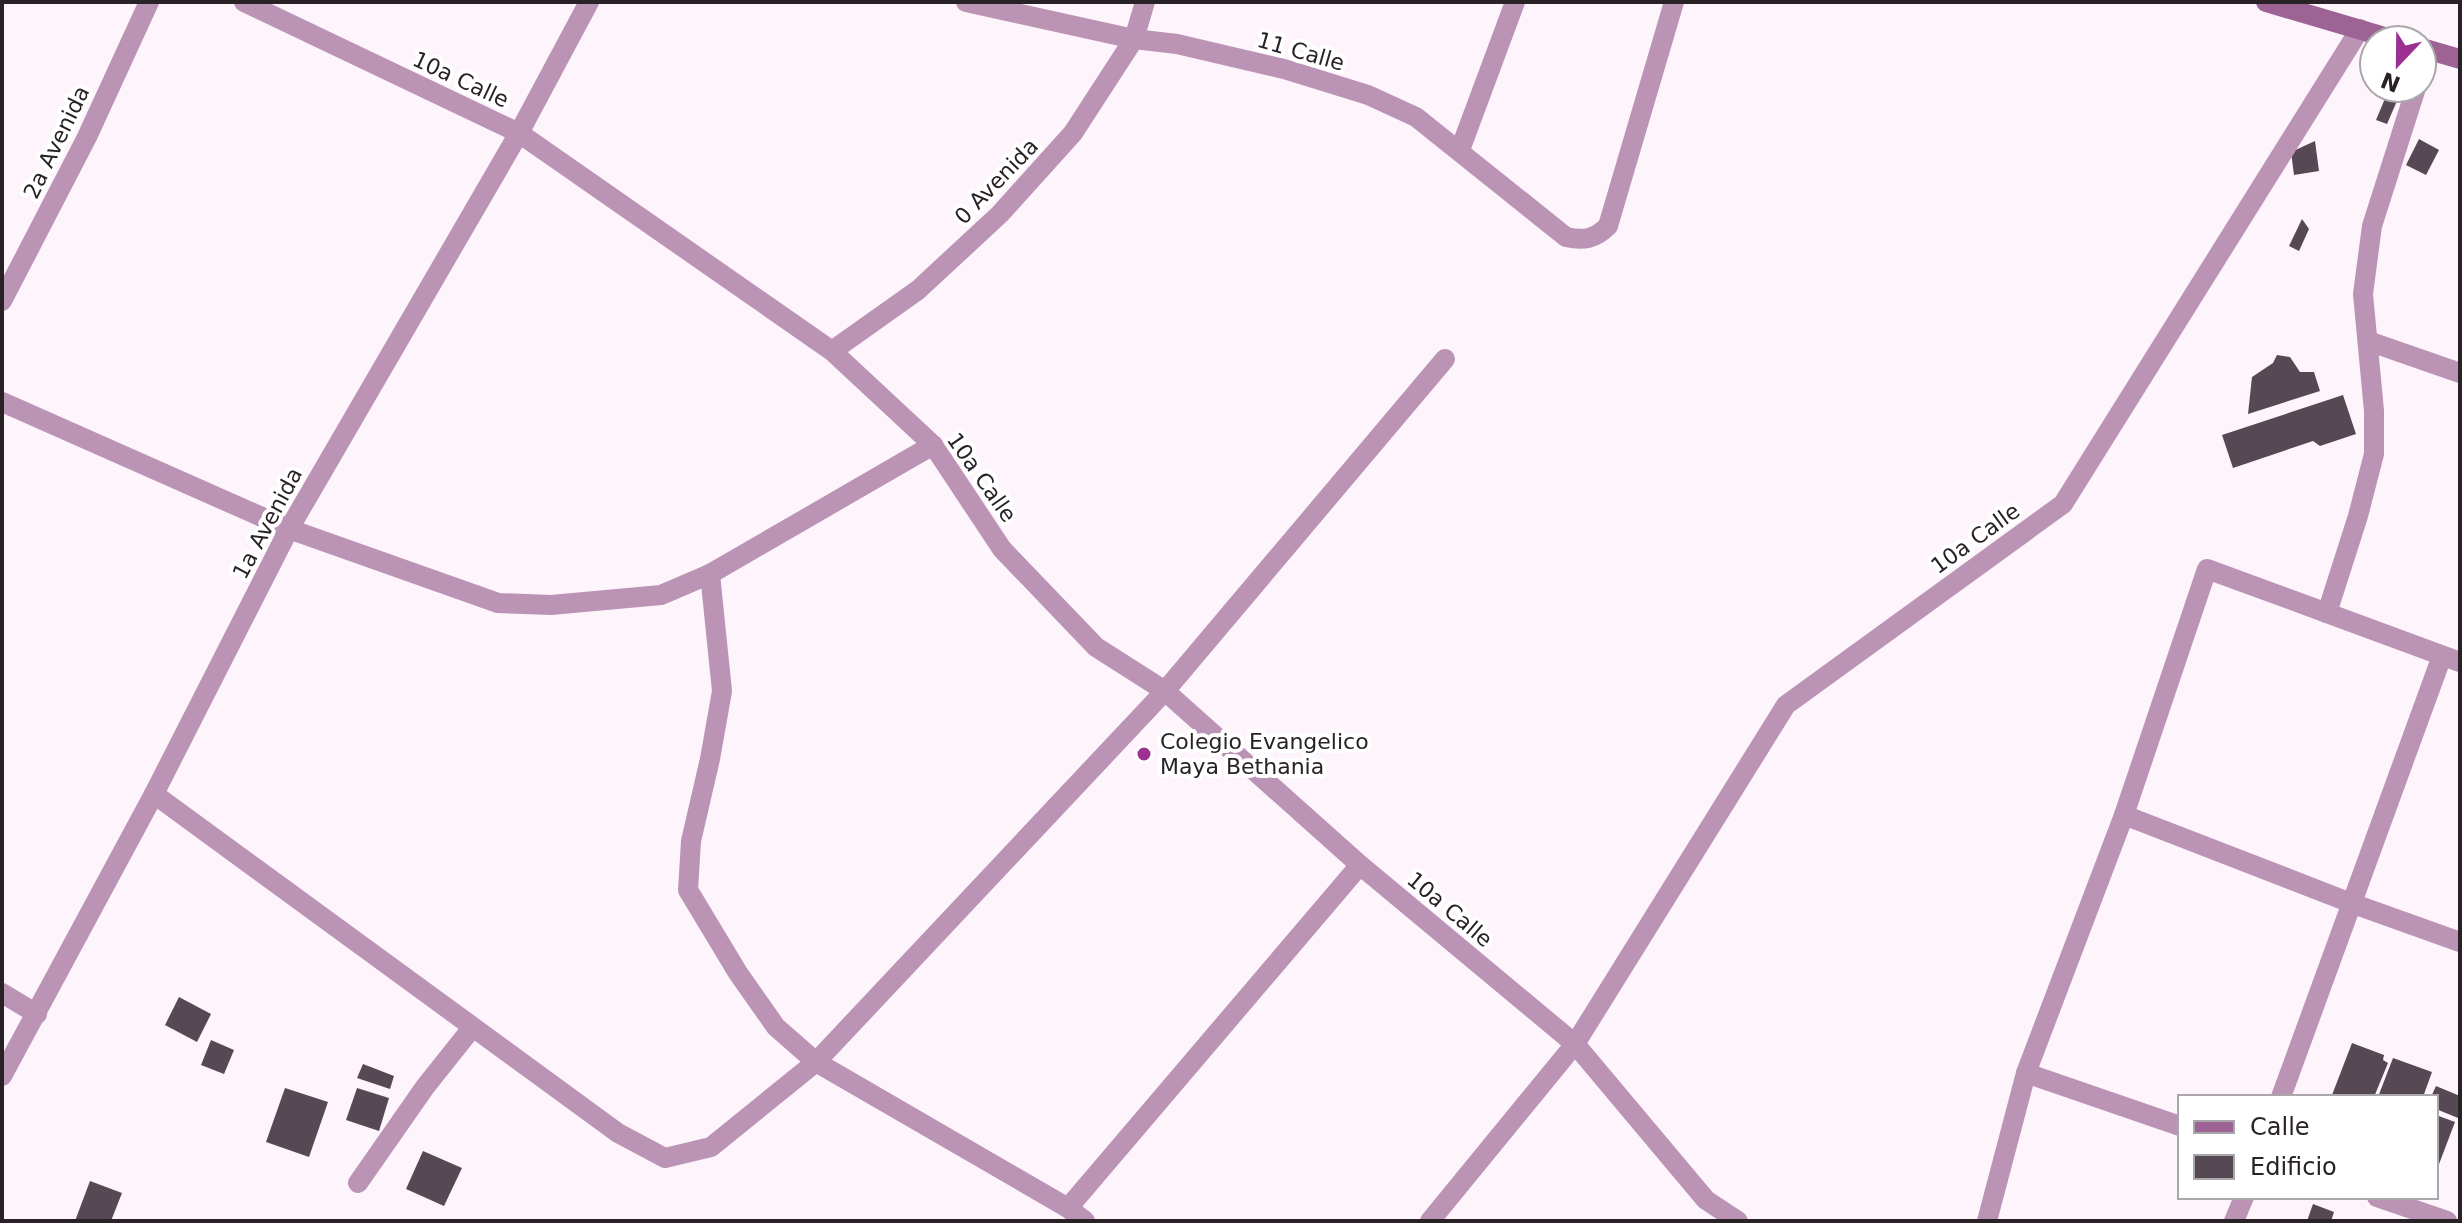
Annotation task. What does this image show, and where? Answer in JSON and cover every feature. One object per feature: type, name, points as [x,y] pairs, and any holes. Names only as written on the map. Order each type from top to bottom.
[{"type":"street","name":"2a Avenida","points":[[2,301],[87,137],[149,2]]},
{"type":"street","name":"10a Calle","points":[[244,2],[519,133],[832,351],[933,445],[1002,549],[1096,647],[1165,691],[1360,865],[1575,1044]]},
{"type":"street","name":"1a Avenida","points":[[2,1076],[154,794],[289,529],[519,133],[589,2]]},
{"type":"street","name":"11 Calle","points":[[966,2],[1134,39],[1177,44],[1284,69],[1368,95],[1416,117],[1566,237],[1582,240],[1598,236],[1608,226],[1674,2]]},
{"type":"street","name":"0 Avenida","points":[[832,351],[918,290],[1000,214],[1073,133],[1134,39],[1145,2]]},
{"type":"street","points":[[1460,150],[1515,2]]},
{"type":"street","points":[[2266,2],[2358,28]]},
{"type":"street","name":"10a Calle","points":[[1430,1221],[1575,1044],[1786,705],[2063,504],[2358,32]]},
{"type":"street","points":[[2438,57],[2460,59]]},
{"type":"street","points":[[2327,613],[2374,454],[2374,411],[2363,294],[2372,226],[2411,104]]},
{"type":"street","points":[[2368,341],[2460,373]]},
{"type":"street","points":[[154,794],[618,1133],[665,1158],[711,1147],[816,1062],[1165,691],[1445,359]]},
{"type":"street","points":[[2,402],[289,529],[498,603],[551,605],[661,595],[710,574],[933,445]]},
{"type":"street","points":[[1987,1221],[2026,1073],[2124,815],[2207,569],[2451,659],[2351,903],[2282,1095]]},
{"type":"street","points":[[710,574],[722,691],[691,841],[688,890],[738,973],[776,1027],[816,1062],[1068,1208],[1085,1221]]},
{"type":"street","points":[[2124,815],[2460,942]]},
{"type":"street","points":[[1068,1208],[1360,865]]},
{"type":"street","points":[[2,993],[37,1014]]},
{"type":"street","points":[[358,1183],[425,1087],[472,1028]]},
{"type":"street","points":[[1575,1044],[1706,1200],[1738,1221]]},
{"type":"street","points":[[2026,1073],[2178,1125]]},
{"type":"street","points":[[2234,1221],[2243,1199]]},
{"type":"street","points":[[2383,1199],[2447,1221]]},
{"type":"building","points":[[2383,104],[2396,104],[2387,124],[2376,120]]},
{"type":"building","points":[[2419,139],[2439,150],[2426,175],[2406,165]]},
{"type":"building","points":[[2315,141],[2319,171],[2294,175],[2291,152]]},
{"type":"building","points":[[2302,219],[2309,229],[2299,251],[2289,246]]},
{"type":"building","points":[[2277,355],[2290,357],[2300,372],[2314,372],[2320,391],[2248,414],[2252,377],[2273,363]]},
{"type":"building","points":[[2343,395],[2356,434],[2320,446],[2313,441],[2233,468],[2222,435]]},
{"type":"building","points":[[179,997],[211,1014],[197,1042],[165,1025]]},
{"type":"building","points":[[211,1040],[234,1050],[224,1074],[201,1065]]},
{"type":"building","points":[[2352,1043],[2384,1055],[2383,1060],[2388,1063],[2375,1095],[2332,1095]]},
{"type":"building","points":[[2393,1058],[2432,1072],[2424,1095],[2379,1095]]},
{"type":"building","points":[[363,1064],[394,1076],[390,1089],[357,1078]]},
{"type":"building","points":[[2436,1086],[2460,1096],[2458,1118],[2438,1110],[2438,1095],[2432,1095]]},
{"type":"building","points":[[285,1088],[328,1102],[309,1157],[266,1142]]},
{"type":"building","points":[[357,1088],[389,1098],[379,1131],[346,1120]]},
{"type":"building","points":[[2438,1116],[2455,1122],[2438,1167]]},
{"type":"building","points":[[423,1151],[462,1168],[444,1206],[406,1189]]},
{"type":"building","points":[[90,1181],[122,1193],[111,1221],[75,1221]]},
{"type":"building","points":[[2313,1204],[2334,1212],[2331,1221],[2307,1221]]},
{"type":"place","name":"Colegio Evangelico Maya Bethania","points":[[1144,754]]}]
